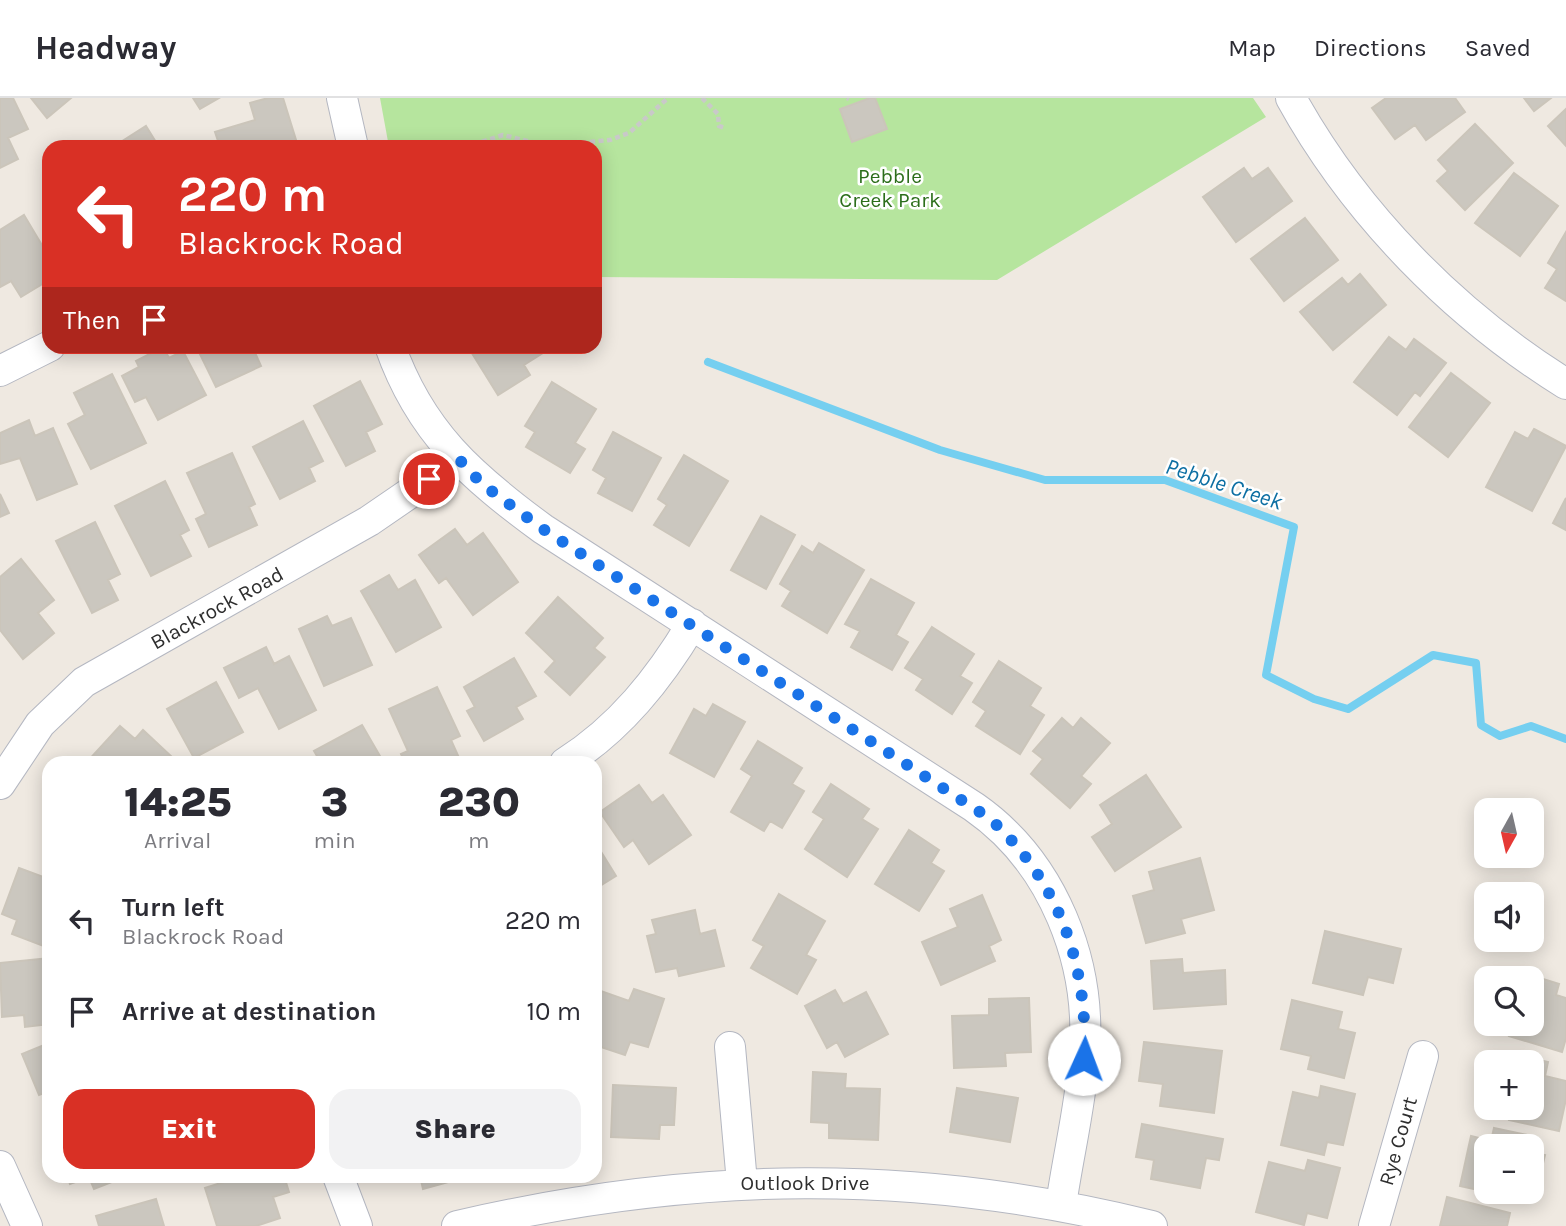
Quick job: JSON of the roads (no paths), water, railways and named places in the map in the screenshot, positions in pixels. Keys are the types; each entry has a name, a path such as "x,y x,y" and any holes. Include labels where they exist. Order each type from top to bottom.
{"street":[{"path":"342,98 351,140"},
{"path":"1291,98 1356,195 1393,240 1470,314 1566,384"},
{"path":"0,371 42,350"},
{"path":"393,354 411,398 456,456 482,484 543,529 989,818 1015,843 1039,874 1058,907 1072,945 1085,1024 1082,1073 1061,1206"},
{"name":"Blackrock Road","path":"0,784 40,724 84,682 376,517 426,482 456,456"},
{"path":"574,756 643,697 692,624"},
{"path":"730,1047 743,1183"},
{"name":"Rye Court","path":"1374,1226 1423,1056"},
{"path":"0,1166 27,1226"},
{"name":"Outlook Drive","path":"457,1226 610,1197 743,1183 871,1182 1003,1196 1152,1226"},
{"path":"341,1183 357,1226"}],"waterway":[{"name":"Pebble Creek","path":"708,362 940,450 1045,480 1165,480 1294,527 1266,675 1314,699 1348,709 1433,655 1476,663 1481,725 1500,736 1531,726 1566,739"}],"park label":[{"name":"Pebble Creek Park","path":"890,188"}]}
